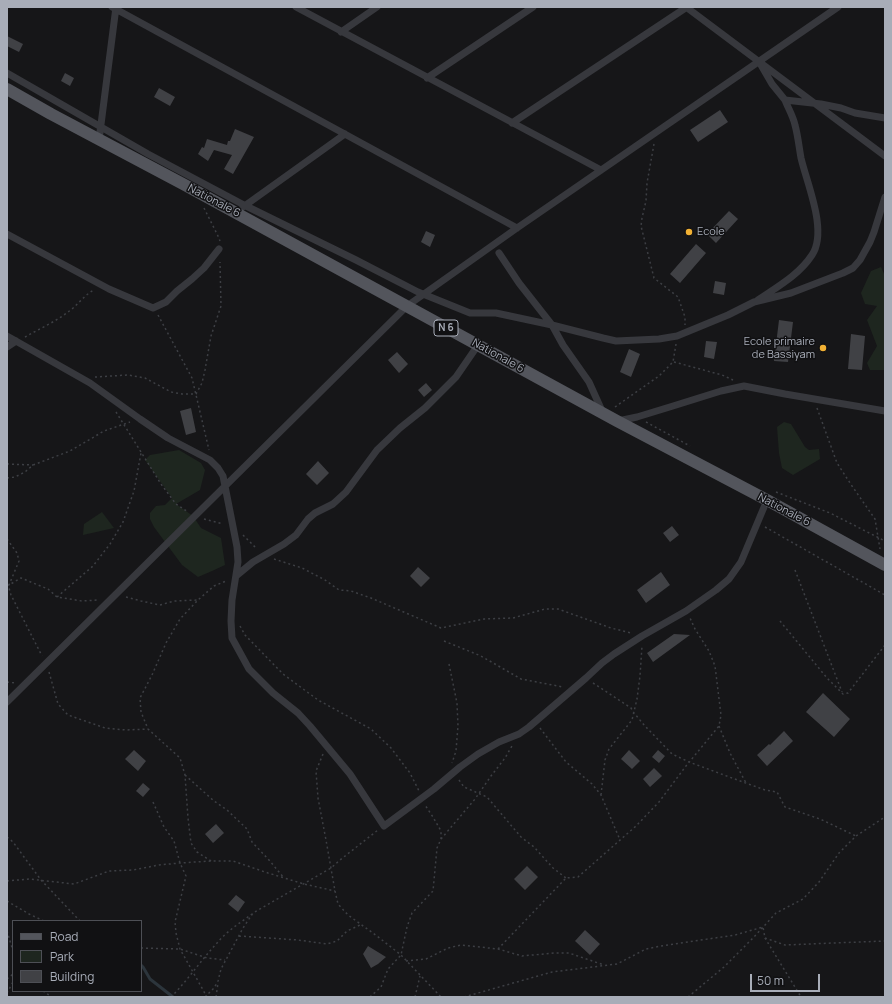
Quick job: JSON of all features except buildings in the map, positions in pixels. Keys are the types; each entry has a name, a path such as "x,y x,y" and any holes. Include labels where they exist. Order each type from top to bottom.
{"main road":[{"name":"Nationale 6","path":"7,89 197,192 240,209 407,306 603,414 769,495 884,565"}],"street":[{"path":"342,32 377,7"},
{"path":"428,78 532,7"},
{"path":"512,123 686,7 885,156"},
{"path":"7,702 407,306 517,228 838,7"},
{"path":"99,140 114,8 517,228"},
{"path":"299,8 601,170"},
{"path":"7,73 240,209 424,294 470,313 496,313 616,341 658,339 677,336 728,315 754,302 797,272 812,255 818,243 818,222 795,124 785,100 772,84 759,62"},
{"path":"785,100 815,103 841,108 855,113 885,118"},
{"path":"240,209 345,134"},
{"path":"754,302 791,293 853,268 860,260 870,242 885,197"},
{"path":"7,234 109,289 153,308 166,302 204,268 220,249"},
{"path":"500,254 519,283 552,325 563,345 589,382 603,414"},
{"path":"7,336 81,378 168,438 210,460 218,468 223,476 234,526 238,555 231,613 232,638 249,669 273,693 298,713 310,726 350,774 384,826 478,754 499,742 518,734 536,722 614,654 686,611 716,590 728,579 741,562 769,495"},
{"path":"7,347 16,341"},
{"path":"236,576 253,562 284,544 296,535 308,519 315,513 333,504 346,492 377,450 400,428 425,408 456,377 478,345"},
{"path":"617,421 637,417 721,391 744,386 885,411"}],"path":[{"path":"656,133 641,226 654,278 678,297 685,317 685,333"},
{"path":"196,394 202,383 211,336 221,306 220,243 197,192"},
{"path":"16,341 53,322 70,311 92,290 109,289"},
{"path":"153,308 160,318 192,378 210,453 210,460"},
{"path":"603,414 659,376 673,362 677,336"},
{"path":"673,362 722,374 744,386"},
{"path":"81,378 128,375 145,378 171,392 196,394"},
{"path":"814,399 837,463 875,519 884,565"},
{"path":"112,408 161,484 176,504 195,517 234,526 263,556 302,568 325,580 339,590 351,591 371,598 441,628 484,619 513,618 545,609 558,609 611,628 642,636 640,676 634,713 632,720 609,749 605,760 601,795"},
{"path":"637,417 691,447"},
{"path":"7,478 15,477 25,472 33,465 70,451 104,431 140,419"},
{"path":"57,598 93,566 110,544 123,522 134,491 141,453"},
{"path":"7,464 33,465"},
{"path":"769,495 830,514 885,541"},
{"path":"758,523 885,595"},
{"path":"795,570 842,694"},
{"path":"211,861 197,852 191,843 185,775 180,758 148,729 141,712 140,698 166,643 180,618 214,586 236,576"},
{"path":"498,949 566,878 578,877 636,826 659,802 689,762 719,726 721,714 715,666 709,651 686,611"},
{"path":"231,613 245,635 283,674 318,700 371,729 392,748 410,773 424,803 441,831 441,839"},
{"path":"780,621 842,694"},
{"path":"444,642 481,656 521,679 574,689"},
{"path":"842,694 848,693 885,645"},
{"path":"446,778 456,751 458,726 457,703 449,664"},
{"path":"586,678 631,708 672,754 689,762 765,790 777,792 785,806 820,818 856,836"},
{"path":"536,722 566,762 592,784 601,795 620,840"},
{"path":"719,726 730,753 746,783"},
{"path":"370,997 381,987 388,969 401,955 406,927 412,913 433,891 437,848 441,839 479,794 505,758 518,734"},
{"path":"326,746 316,771 318,798 338,904 348,915 401,955 441,997"},
{"path":"454,772 464,787 487,797 521,837 534,847 553,868 566,878"},
{"path":"185,775 214,801 227,810 247,830 252,842 284,878"},
{"path":"153,802 164,827 174,841 180,863 186,876 175,922 180,949 206,997 218,981"},
{"path":"688,997 724,966 776,913 803,899 819,882 839,853 856,836 885,817"},
{"path":"171,997 181,987 218,941 224,936 253,913 331,868 384,826"},
{"path":"7,837 13,842 41,880 79,920"},
{"path":"7,881 29,879 74,884 109,871 134,870 180,863 233,861 284,878 335,892"},
{"path":"7,901 42,920"},
{"path":"216,997 221,970 243,928 253,913"},
{"path":"239,936 298,940 327,944 338,941 347,931 361,924"},
{"path":"763,927 766,938 801,997"},
{"path":"464,997 552,972 617,964 646,949 735,935 763,927"},
{"path":"7,931 12,948"},
{"path":"766,938 785,946 833,942 885,941"},
{"path":"406,961 426,959 448,948 461,945 498,949 522,956 569,953 606,965"},
{"path":"142,948 180,949 205,958 226,960"},
{"path":"415,997 420,975"},
{"path":"7,993 12,984"}],"green space":[{"path":"881,267 885,276 885,370 870,370 867,363 877,346 867,320 877,306 865,304 861,293 871,271"},
{"path":"784,422 791,424 805,447 809,450 819,449 820,459 793,475 782,468 779,453 777,427"},
{"path":"179,450 201,463 205,470 200,490 176,504 193,516 201,528 221,538 225,565 198,577 182,565 154,527 150,519 150,513 156,506 165,505 172,498 145,460 150,455"},
{"path":"102,512 114,528 83,535 84,524"}],"waterway":[{"path":"142,966 150,979 173,997"}],"place":[{"name":"Ecole","path":"689,232"},
{"name":"Ecole primaire de Bassiyam","path":"823,348"}]}
